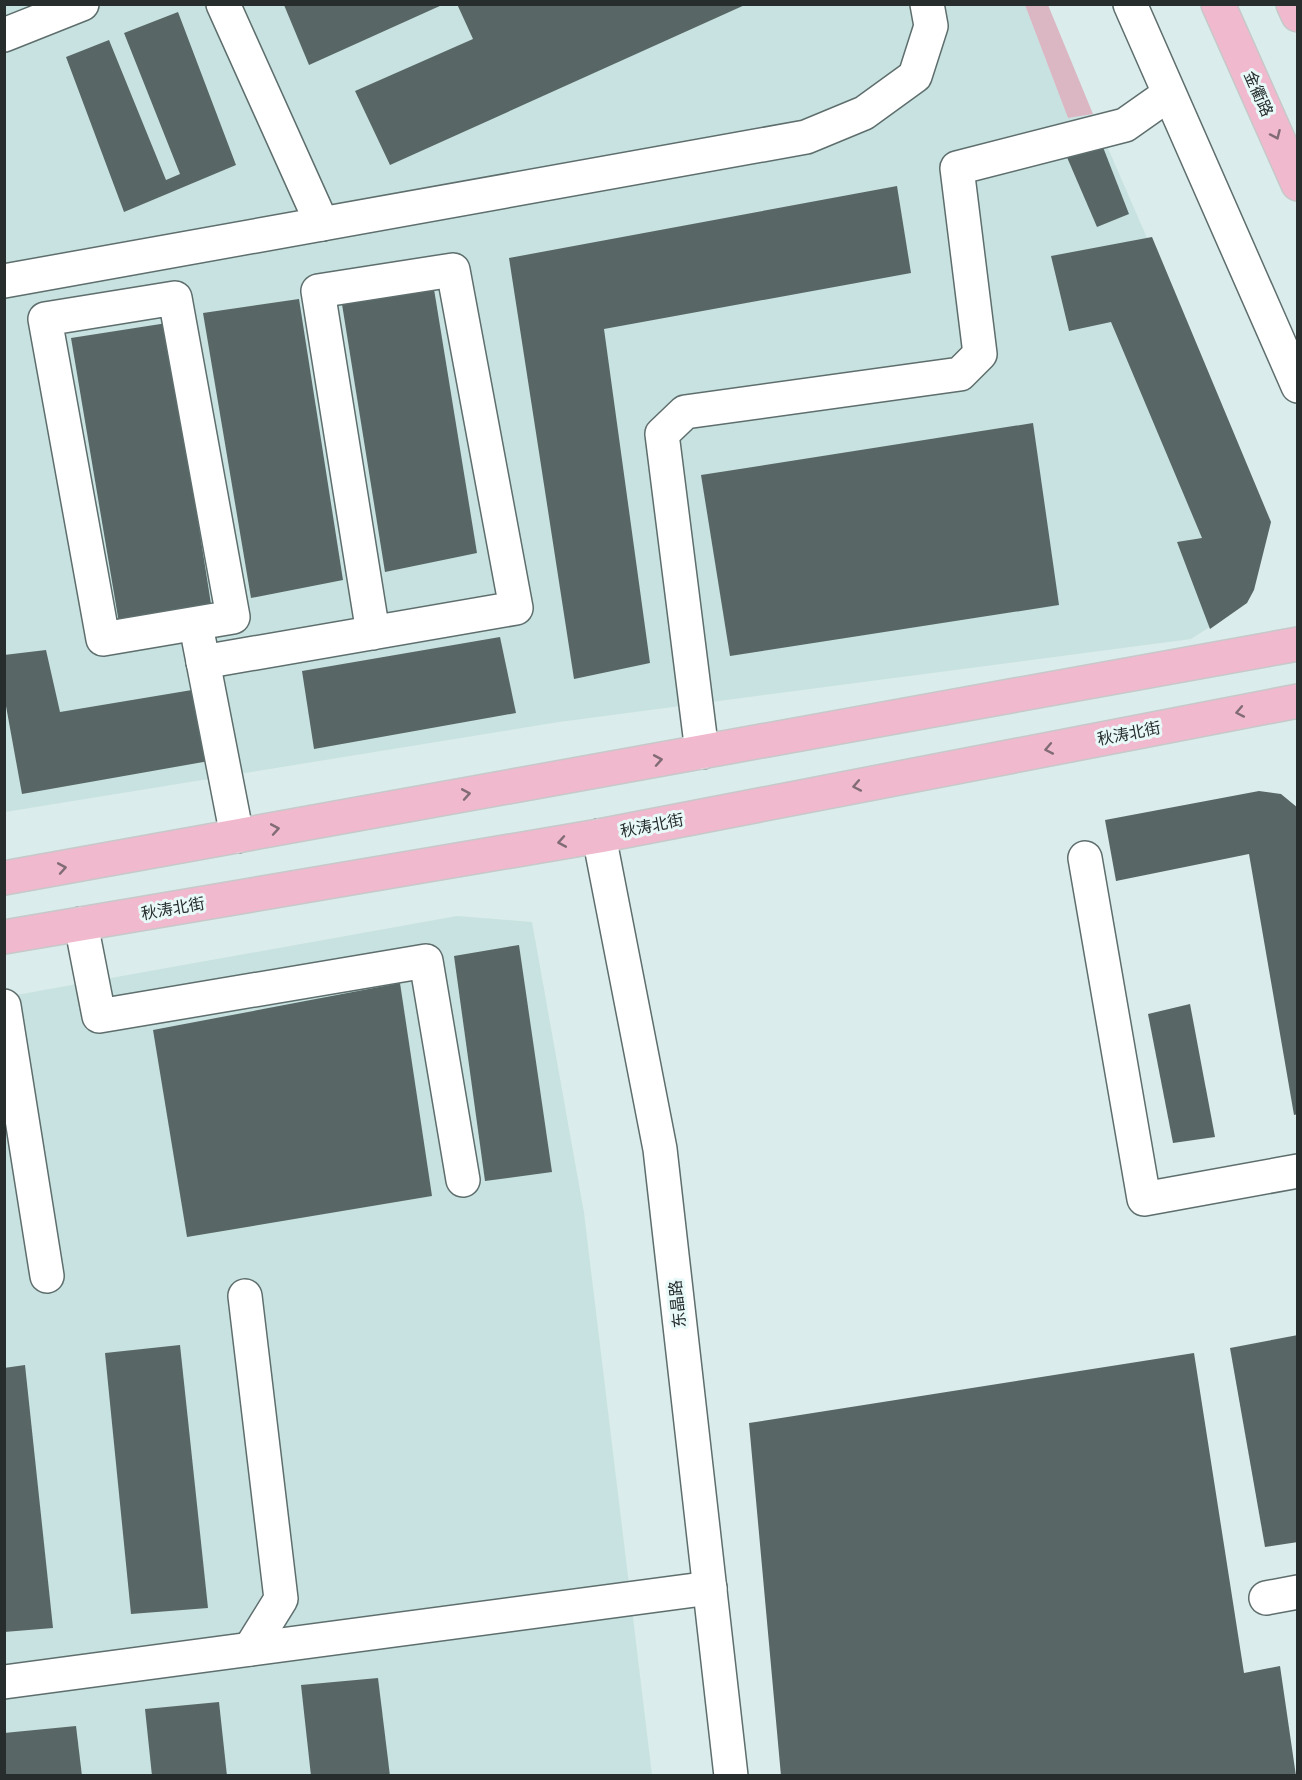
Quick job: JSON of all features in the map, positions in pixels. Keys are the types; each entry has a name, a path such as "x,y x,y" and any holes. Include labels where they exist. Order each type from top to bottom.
{"main road":[{"name":"金衢路","path":"1218,4 1298,184"},
{"path":"1293,4 1298,15"},
{"path":"4,879 1298,644"},
{"name":"秋涛北街","path":"4,937 599,836 1298,701"}],"street":[{"path":"12,23 82,4"},
{"path":"223,4 322,224"},
{"path":"4,281 806,137 864,113 915,76 931,26 927,4"},
{"path":"1130,4 1298,386"},
{"path":"702,752 662,434 685,412 960,374 980,354 957,168 1125,125 1169,94"},
{"path":"203,662 373,633 516,608 453,270 318,291 373,633"},
{"path":"175,297 233,616 195,623 103,639 45,319 175,297"},
{"path":"195,623 237,836"},
{"name":"东晶路","path":"599,836 660,1149 732,1776"},
{"path":"1085,858 1144,1199 1298,1171"},
{"path":"81,924 99,1016 426,961 463,1180"},
{"path":"4,1006 47,1276"},
{"path":"245,1296 281,1599 250,1649"},
{"path":"4,1682 710,1588"},
{"path":"1266,1598 1298,1592"}],"shaded area":[{"path":"5,5 1025,5 1068,118 1093,114 1271,522 1247,603 1191,639 559,722 5,812"},
{"path":"1025,5 1048,5 1093,114 1068,118"},
{"path":"457,916 532,922 584,1213 652,1775 5,1776 5,997"}],"building":[{"path":"457,4 747,4 390,165 355,91 473,39"},
{"path":"284,5 442,5 309,65"},
{"path":"178,12 236,165 124,212 66,57 109,40 166,180 180,174 124,33"},
{"path":"1101,142 1129,214 1097,227 1066,155"},
{"path":"897,186 911,273 604,329 650,663 574,679 509,258"},
{"path":"1152,237 1271,522 1254,590 1247,603 1210,629 1177,542 1202,538 1111,322 1069,331 1051,256"},
{"path":"433,283 477,553 385,572 341,298"},
{"path":"299,299 343,580 251,598 203,313"},
{"path":"167,323 211,604 119,623 71,338"},
{"path":"1033,423 1059,605 730,656 701,475"},
{"path":"500,637 516,713 314,749 302,671"},
{"path":"46,650 60,712 198,689 209,761 22,794 4,695 4,655"},
{"path":"1259,791 1281,794 1298,808 1298,1114 1294,1115 1249,854 1116,881 1105,820"},
{"path":"519,945 552,1172 485,1181 454,956"},
{"path":"400,983 432,1196 187,1237 153,1030"},
{"path":"1190,1004 1215,1137 1173,1143 1148,1014"},
{"path":"1298,1335 1298,1542 1265,1547 1230,1348"},
{"path":"180,1345 208,1608 131,1614 105,1353"},
{"path":"1194,1353 1244,1673 1280,1666 1296,1776 781,1776 749,1423"},
{"path":"25,1365 53,1628 4,1632 4,1368"},
{"path":"378,1678 390,1776 311,1776 301,1685"},
{"path":"219,1702 227,1776 152,1776 145,1709"},
{"path":"76,1726 82,1776 6,1776 4,1733"}]}
